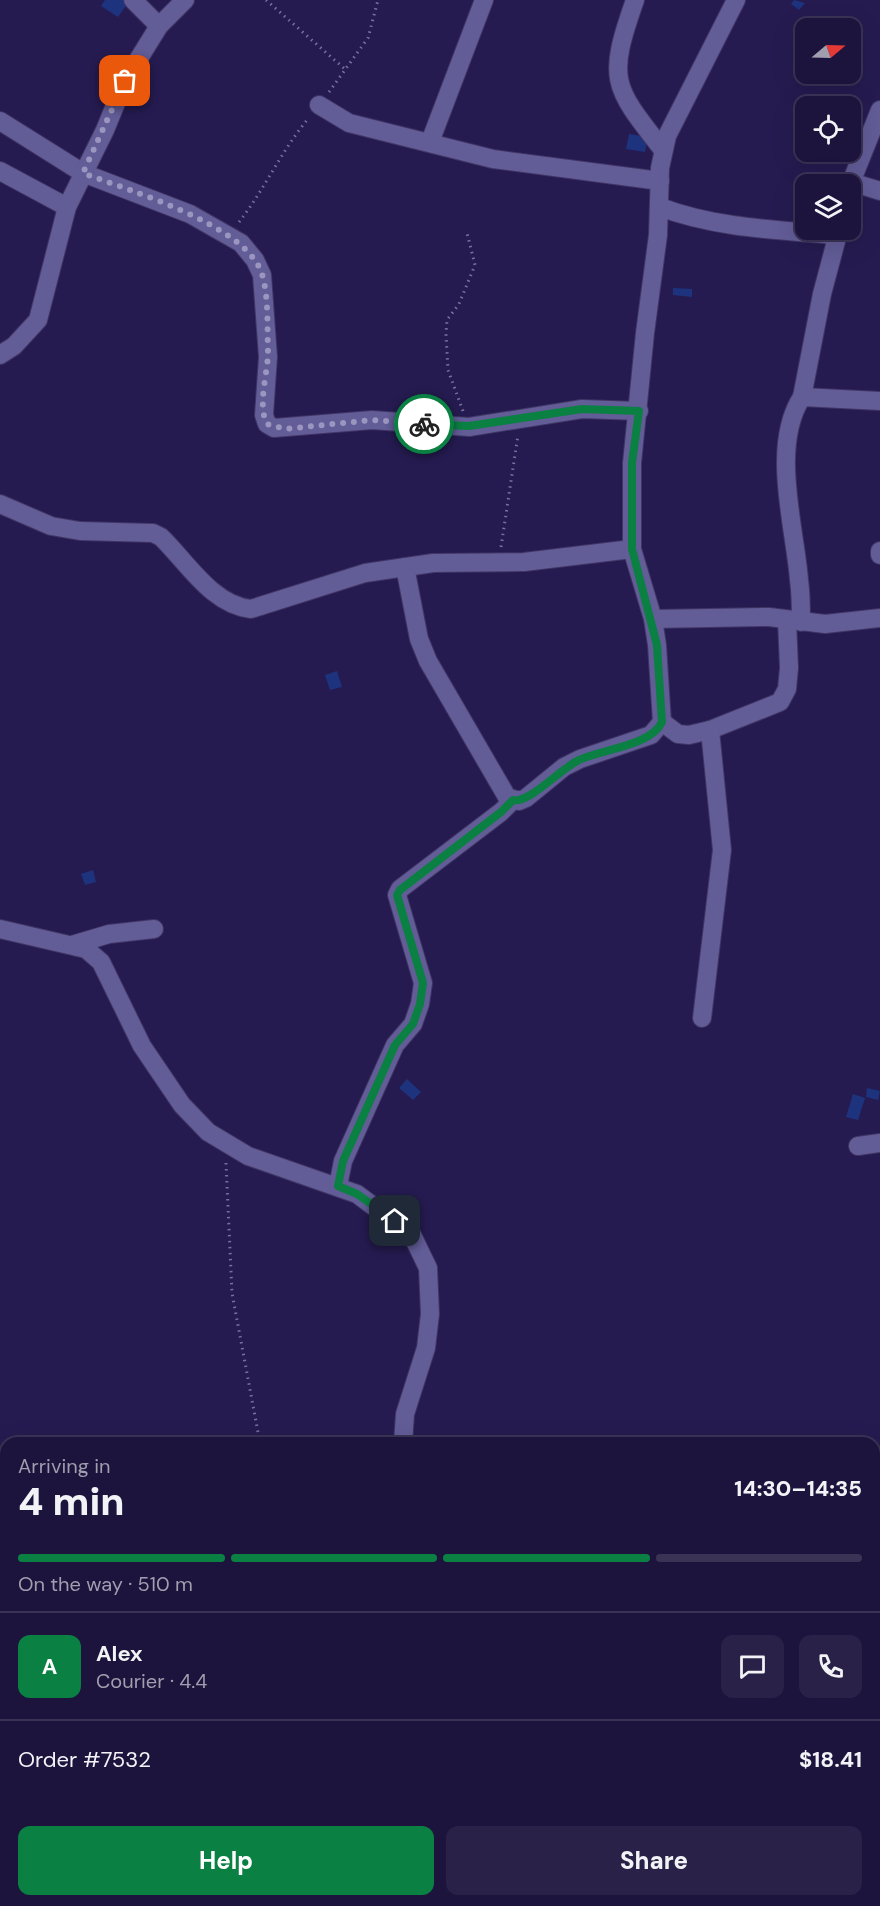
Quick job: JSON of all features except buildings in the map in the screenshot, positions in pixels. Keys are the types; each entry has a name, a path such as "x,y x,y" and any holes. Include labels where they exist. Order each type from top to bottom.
{"street":[{"path":"133,0 159,26"},
{"path":"0,355 14,346 38,320 67,207 125,81 159,26 185,0"},
{"path":"430,142 484,0"},
{"path":"635,0 619,52 617,73 619,84 638,118 663,150"},
{"path":"405,567 419,639 428,661 503,792 513,800 519,801 526,798 551,777 580,759 651,735 662,722 661,672 653,619 632,549 632,463 660,207 663,150 675,119 736,0"},
{"path":"319,105 349,123 493,159 660,182"},
{"path":"855,174 880,110"},
{"path":"0,121 83,173 190,214 241,243 255,260 262,275 268,357 264,415 267,424 285,429 372,420 469,426 582,409 639,411"},
{"path":"0,171 67,207"},
{"path":"861,186 880,191"},
{"path":"660,207 722,224 795,229"},
{"path":"662,722 678,734 710,730 780,702 787,689 794,621 788,475 791,423 802,397 822,294 836,240"},
{"path":"802,397 880,401"},
{"path":"0,504 51,526 80,531 153,533 168,543 216,595 236,607 250,609 365,573 461,561 524,562 632,549"},
{"path":"653,619 769,617 825,624 880,618"},
{"path":"702,1018 722,850 710,730"},
{"path":"338,1186 343,1161 395,1045 413,1024 420,1004 423,983 397,895 400,890 501,812 513,800"},
{"path":"0,929 86,949 101,962 142,1046 182,1106 208,1132 248,1156 302,1177 338,1186 357,1194 412,1235 428,1268 430,1314 427,1337 405,1414 403,1437"},
{"path":"72,945 109,934 154,929"},
{"path":"858,1146 880,1143"}],"path":[{"path":"266,0 346,71"},
{"path":"229,236 261,194 288,143 346,71 368,38 378,0"},
{"path":"467,233 475,265 459,304 447,320 446,334 448,370 469,426"},
{"path":"500,562 504,516 521,419"},
{"path":"225,1143 232,1293 259,1437"}],"way so far":[{"path":"125,81 105,130 83,173 190,214 241,243 255,260 262,275 267,313 268,357 264,415 267,424 274,428 285,429 343,421 372,420 424,424"}],"route":[{"path":"395,1221 357,1194 338,1186 343,1161 395,1045 413,1024 420,1004 423,983 397,895 400,890 501,812 513,800 519,801 526,798 564,767 580,759 651,735 659,729 662,722 661,672 653,619 632,549 632,463 639,411 582,409 469,426 424,424"}]}
